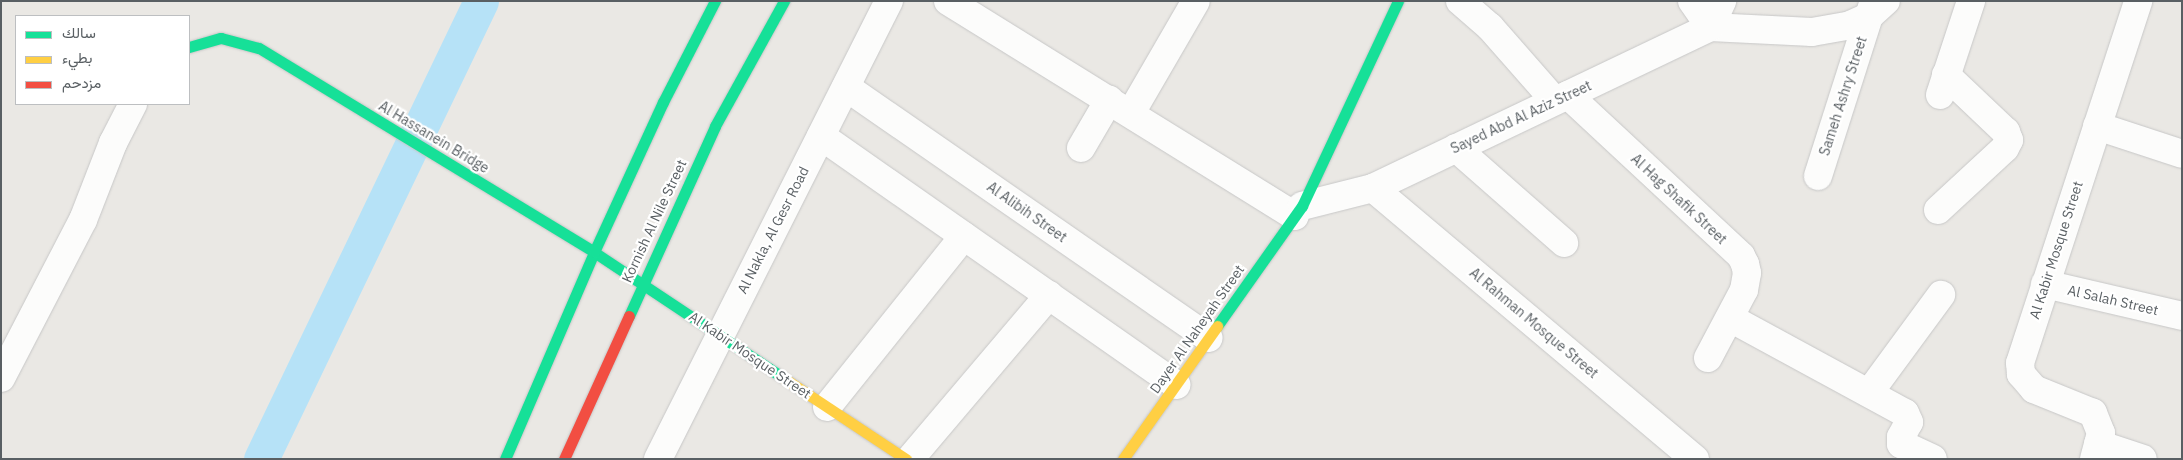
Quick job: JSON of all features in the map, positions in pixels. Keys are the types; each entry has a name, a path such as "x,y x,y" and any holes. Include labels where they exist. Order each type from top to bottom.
{"street":[{"path":"505,459 594,252 663,102 714,1"},
{"name":"Kornish Al Nile Street","path":"564,459 641,284 715,126 784,1"},
{"name":"Al Nakla, Al Gesr Road","path":"658,459 889,1"},
{"path":"948,1 1120,106 1298,211"},
{"path":"1080,148 1120,106 1196,1"},
{"name":"Dayer Al Naheyah Street","path":"1124,459 1298,211 1398,1"},
{"name":"Al Hag Shafik Street","path":"1460,1 1490,27 1561,98 1741,256 1747,273 1747,281 1730,318 1708,358"},
{"path":"1692,1 1710,27"},
{"path":"1710,27 1722,1"},
{"path":"1938,210 2005,148 2009,140 2006,132 1943,85 1971,1"},
{"name":"Al Kabir Mosque Street","path":"2096,451 2101,433 2093,413 2034,389 2022,374 2022,354 2138,1"},
{"path":"1710,27 1812,32 1841,28 1876,6"},
{"name":"Sameh Ashry Street","path":"1818,176 1876,6"},
{"name":"Sayed Abd Al Aziz Street","path":"1298,211 1373,188 1710,27"},
{"name":"Al Hassanein Bridge","path":"190,47 221,38 259,48 594,252"},
{"name":"Al Alibih Street","path":"846,87 1208,338"},
{"path":"1,378 83,220 113,142 132,105"},
{"path":"2097,126 2182,154"},
{"path":"821,136 1176,385"},
{"path":"1456,148 1564,243"},
{"name":"Al Rahman Mosque Street","path":"1373,188 1696,459"},
{"path":"827,407 964,236"},
{"name":"Al Kabir Mosque Street","path":"594,252 906,459"},
{"name":"Al Salah Street","path":"2045,284 2182,316"},
{"path":"910,459 1049,295"},
{"path":"1869,393 1941,295"},
{"path":"1730,318 1908,415 1909,422 1900,440 1904,446 1933,459"},
{"path":"2096,451 2143,459"}],"waterway":[{"path":"261,459 481,1"}],"traffic: fast":[{"path":"505,459 594,252 663,102 715,1"},
{"path":"629,316 715,126 784,1"},
{"path":"1217,326 1302,206 1398,1"},
{"path":"190,47 221,38 259,48 594,252 782,377"}],"traffic: slow":[{"path":"1123,459 1217,326"},
{"path":"782,377 906,459"}],"traffic: jam":[{"path":"564,459 629,316"}]}
